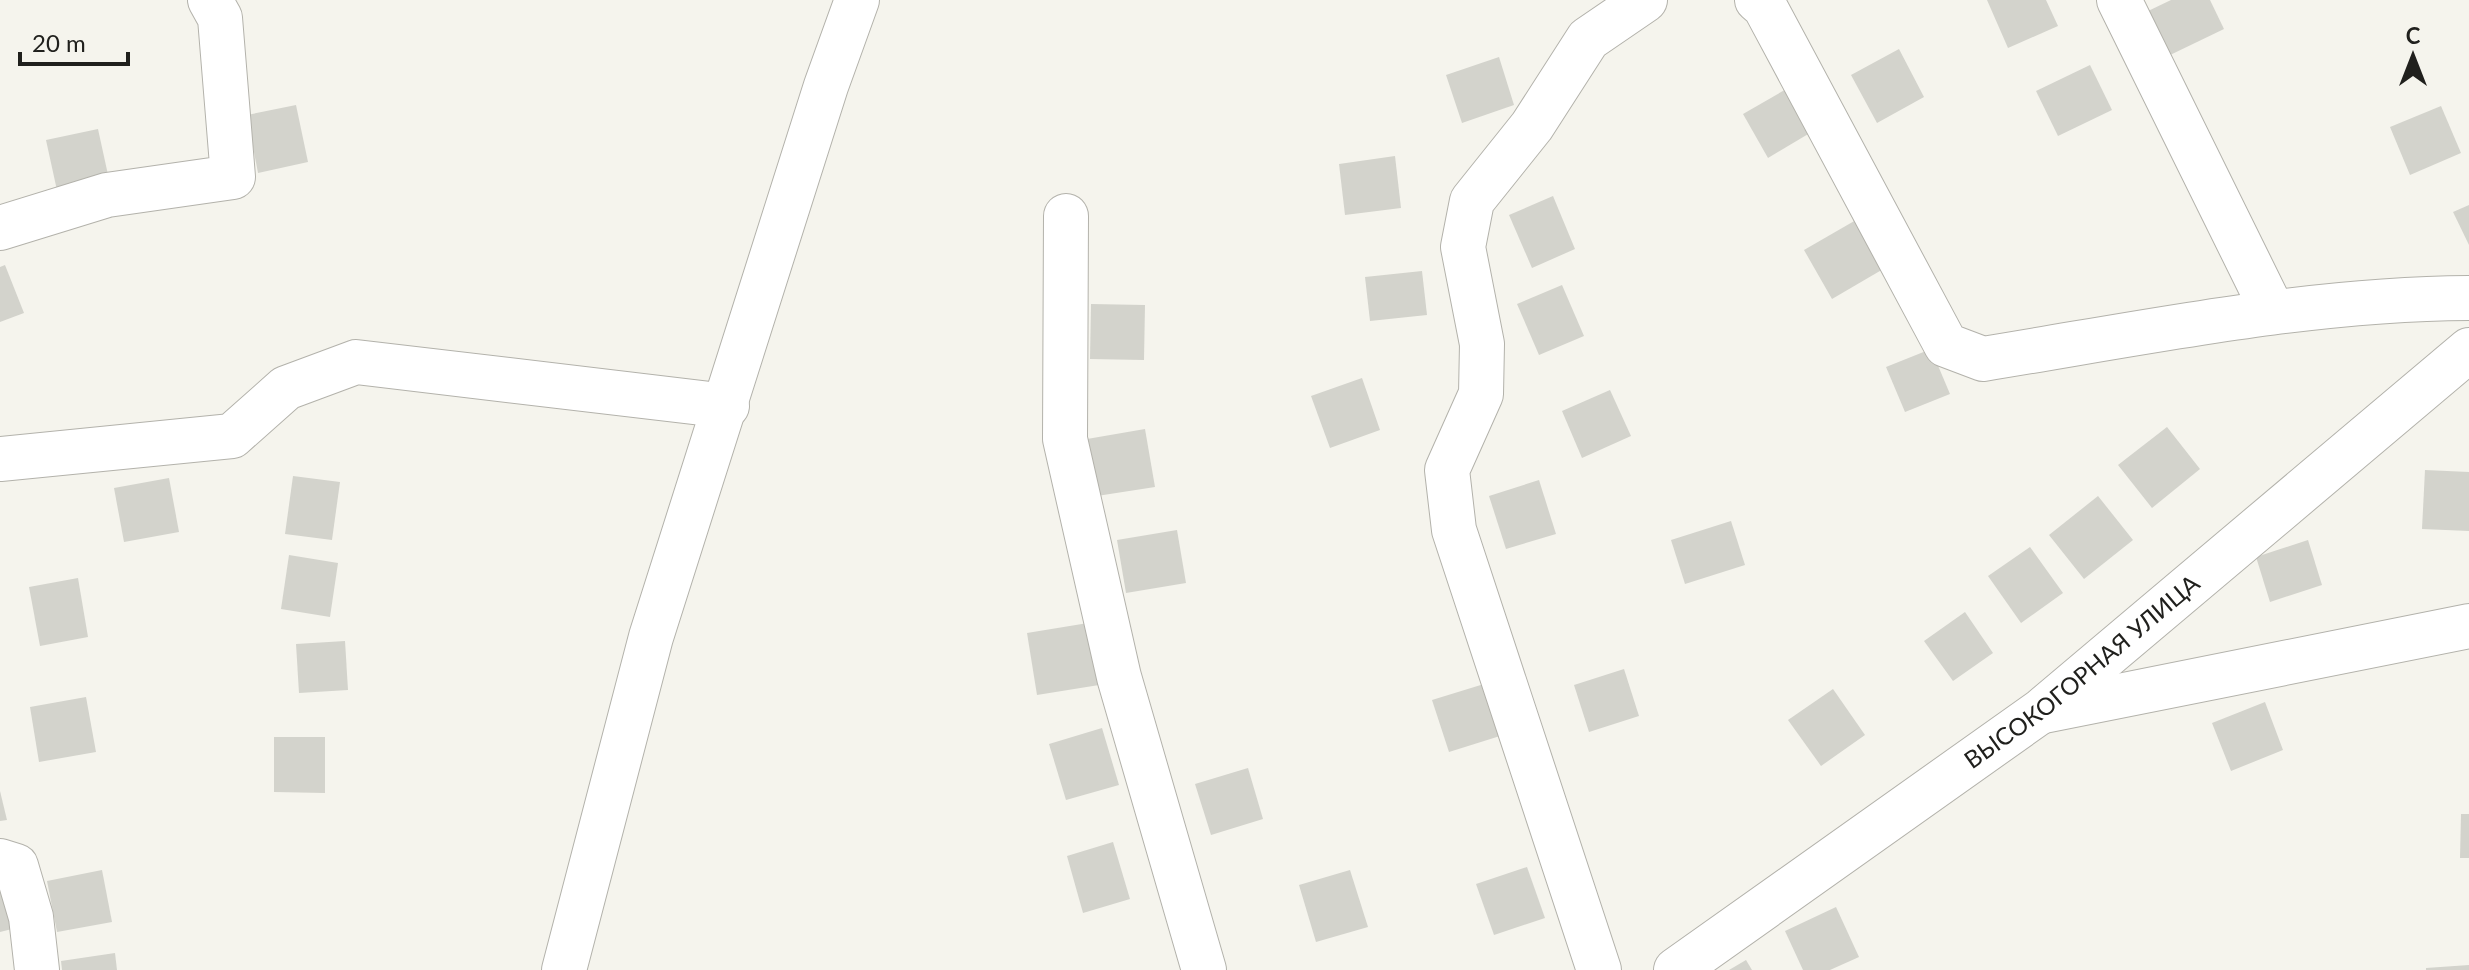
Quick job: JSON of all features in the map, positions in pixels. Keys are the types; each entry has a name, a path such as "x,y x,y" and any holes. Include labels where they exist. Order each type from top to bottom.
{"street":[{"path":"0,228 107,195 233,177 220,18 210,0"},
{"path":"564,970 651,637 727,406 826,86 857,0"},
{"path":"1599,970 1454,530 1447,470 1481,394 1482,344 1463,247 1472,201 1532,126 1588,39 1645,0"},
{"path":"1757,0 1765,7 1946,345 1983,359 2273,312 2420,298 2469,298"},
{"path":"2119,0 2273,312"},
{"path":"1066,216 1065,439 1119,677 1204,970"},
{"name":"ВЫСОКОГОРНАЯ УЛИЦА","path":"1676,970 2041,711 2469,350"},
{"path":"0,459 232,436 286,388 356,362 727,406"},
{"path":"2041,711 2469,626"},
{"path":"0,861 16,866 23,879 37,970"}],"building":[{"path":"1987,0 2046,0 2058,26 2008,48"},
{"path":"2171,0 2210,0 2224,29 2168,56 2146,12"},
{"path":"1899,49 1924,97 1877,123 1851,75"},
{"path":"1499,57 1514,105 1462,123 1446,75"},
{"path":"2090,65 2112,110 2058,136 2036,91"},
{"path":"1795,84 1820,127 1768,158 1743,114"},
{"path":"296,105 308,162 258,173 247,115"},
{"path":"2441,106 2461,153 2410,175 2390,127"},
{"path":"98,129 110,184 58,195 46,140"},
{"path":"1395,156 1401,208 1345,215 1339,164"},
{"path":"1553,196 1575,249 1532,268 1509,215"},
{"path":"2469,205 2469,245 2453,212"},
{"path":"1856,220 1885,268 1832,299 1804,250"},
{"path":"5,265 24,313 0,322 0,267"},
{"path":"1422,271 1427,315 1370,321 1365,277"},
{"path":"1562,285 1584,336 1539,355 1517,304"},
{"path":"1091,304 1145,305 1144,360 1090,359"},
{"path":"1931,349 1950,394 1905,412 1886,367"},
{"path":"1362,378 1380,430 1330,448 1311,396"},
{"path":"1610,390 1631,436 1582,458 1562,411"},
{"path":"2167,427 2200,469 2152,508 2118,465"},
{"path":"1145,429 1155,487 1097,496 1087,439"},
{"path":"2425,470 2469,472 2469,531 2422,529"},
{"path":"293,476 340,482 332,540 285,534"},
{"path":"169,478 179,532 124,542 114,488"},
{"path":"1539,480 1556,534 1506,549 1489,496"},
{"path":"2098,496 2133,540 2084,579 2049,535"},
{"path":"1731,521 1745,565 1685,584 1671,540"},
{"path":"1177,530 1186,583 1126,593 1117,540"},
{"path":"2308,540 2322,585 2270,602 2256,557"},
{"path":"2030,547 2063,593 2021,623 1988,576"},
{"path":"289,555 338,563 330,617 281,609"},
{"path":"78,578 88,637 40,646 29,587"},
{"path":"1965,612 1993,653 1953,681 1924,641"},
{"path":"1088,623 1099,685 1037,695 1027,633"},
{"path":"345,641 348,690 299,693 296,644"},
{"path":"1624,669 1639,716 1589,732 1574,685"},
{"path":"1484,684 1500,736 1449,752 1432,700"},
{"path":"1833,689 1865,735 1821,766 1788,720"},
{"path":"86,697 96,752 39,762 30,707"},
{"path":"2265,702 2283,750 2231,771 2212,723"},
{"path":"1102,728 1119,785 1066,800 1049,744"},
{"path":"274,737 325,737 325,793 274,792"},
{"path":"1248,768 1263,819 1211,835 1195,784"},
{"path":"0,791 7,820 0,821"},
{"path":"2461,814 2469,814 2469,858 2460,858"},
{"path":"1113,842 1130,899 1083,913 1067,856"},
{"path":"1527,867 1545,918 1494,935 1476,884"},
{"path":"102,870 112,922 57,932 47,881"},
{"path":"1350,870 1368,927 1316,942 1299,885"},
{"path":"0,876 12,929 0,932"},
{"path":"1836,907 1859,957 1830,970 1803,970 1785,931"},
{"path":"115,953 117,970 62,970 61,961"},
{"path":"1746,960 1752,970 1729,970"},
{"path":"2469,965 2469,970 2426,970 2426,968"}]}
